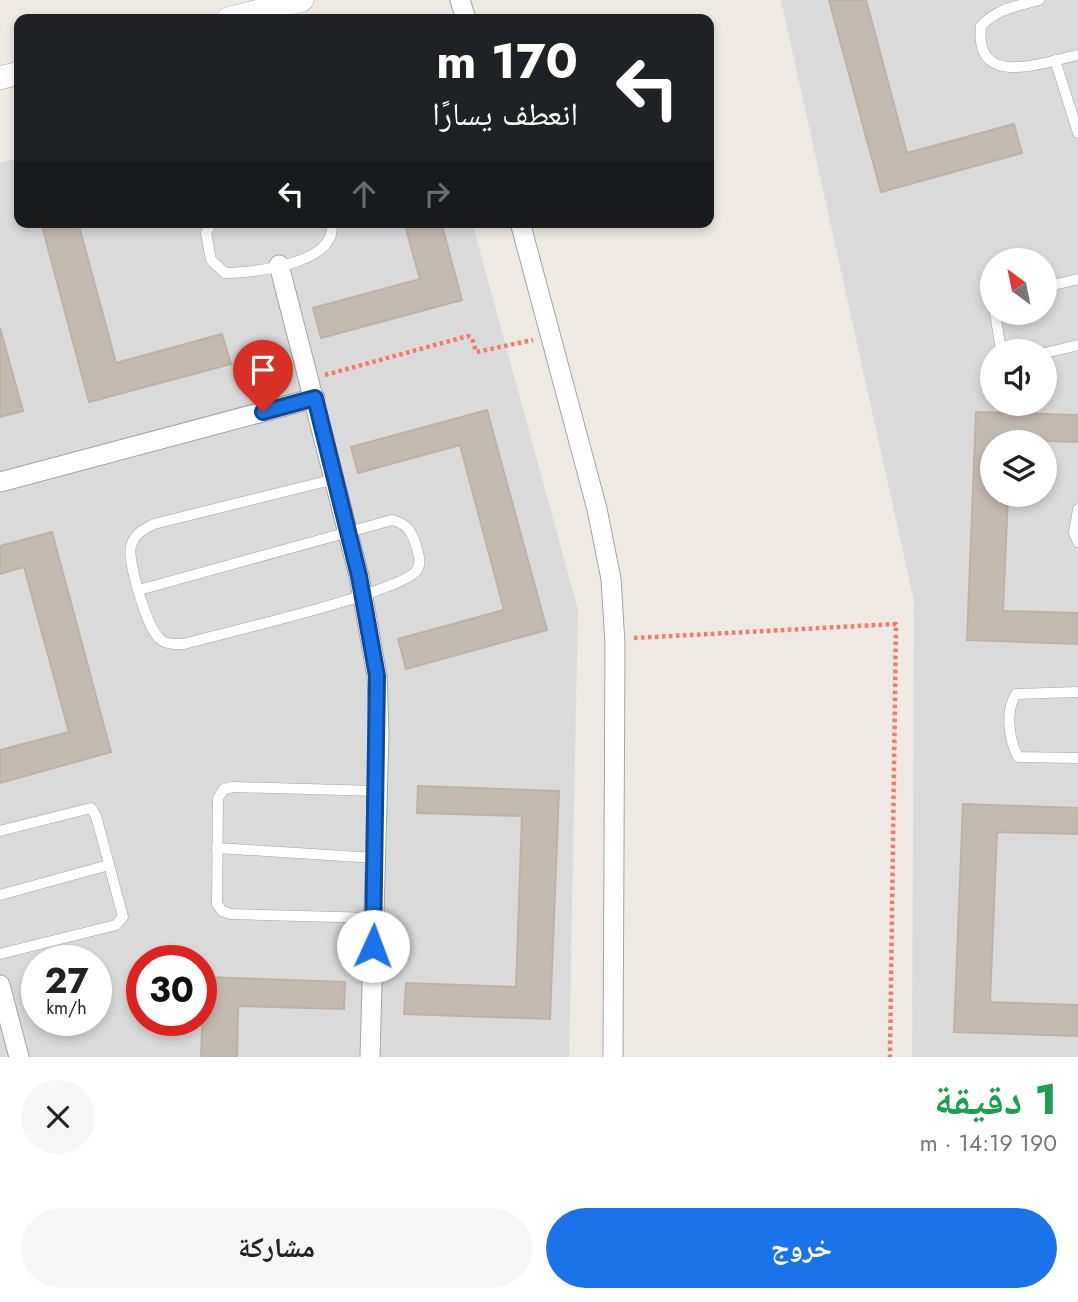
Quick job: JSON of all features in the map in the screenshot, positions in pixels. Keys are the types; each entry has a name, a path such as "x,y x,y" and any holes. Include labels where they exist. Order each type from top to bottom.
{"street":[{"path":"247,14 302,0"},
{"path":"522,228 597,509 611,579 614,639 613,1057"},
{"path":"279,265 348,530 377,676 376,858 370,1057"},
{"path":"0,482 315,398"},
{"path":"0,985 6,1028 19,1057"}],"lane":[{"path":"1039,0 989,16 981,26 979,37 990,62 1003,69 1078,55"},
{"path":"1055,60 1078,133"},
{"path":"209,228 206,233 211,260 225,273 279,265 318,254 329,244 332,228"},
{"path":"1057,284 1078,279"},
{"path":"1057,351 1078,345"},
{"path":"139,590 392,520 405,524 412,533 420,558 419,568 410,577 363,595 184,644 169,645 158,638 149,625 139,590 131,561 131,545 140,532 154,524 335,479"},
{"path":"1078,509 1074,533 1078,542"},
{"path":"1078,692 1016,694 1011,702 1010,743 1018,757 1078,758"},
{"path":"374,918 231,915 222,911 217,904 218,798 224,789 377,792"},
{"path":"0,831 91,808 96,816 123,917 116,925 0,954"},
{"path":"217,848 376,858"},
{"path":"0,895 109,865"}],"path":[{"path":"310,378 468,336 472,338 476,352 550,337"},
{"path":"614,639 896,624 890,1057"}],"shaded area":[{"path":"781,0 1078,0 1078,1057 912,1057 914,601"},
{"path":"14,159 14,228 474,228 578,610 569,1057 0,1057 0,163"}],"building":[{"path":"829,0 866,0 907,153 1014,124 1022,153 881,192"},
{"path":"43,228 80,228 116,363 222,334 231,364 89,402"},
{"path":"406,228 443,228 462,300 321,338 313,308 420,279"},
{"path":"0,328 23,411 0,417"},
{"path":"487,410 547,630 406,669 398,639 504,610 460,445 358,473 351,447"},
{"path":"976,412 980,412 980,416 1078,415 1078,442 1057,441 1057,430 980,430 980,507 1007,507 1003,611 1078,613 1078,644 967,640"},
{"path":"52,532 111,752 0,783 0,750 69,732 24,567 0,574 0,546"},
{"path":"418,786 559,791 550,1019 404,1014 406,983 516,987 522,816 417,813"},
{"path":"963,804 1078,808 1078,834 997,832 990,1002 1078,1005 1078,1036 954,1032"},
{"path":"217,977 345,982 344,1009 238,1006 237,1057 201,1057 202,1036 217,1036"}],"route":[{"path":"263,412 315,398 371,632 377,676 379,733 373,946"}]}
